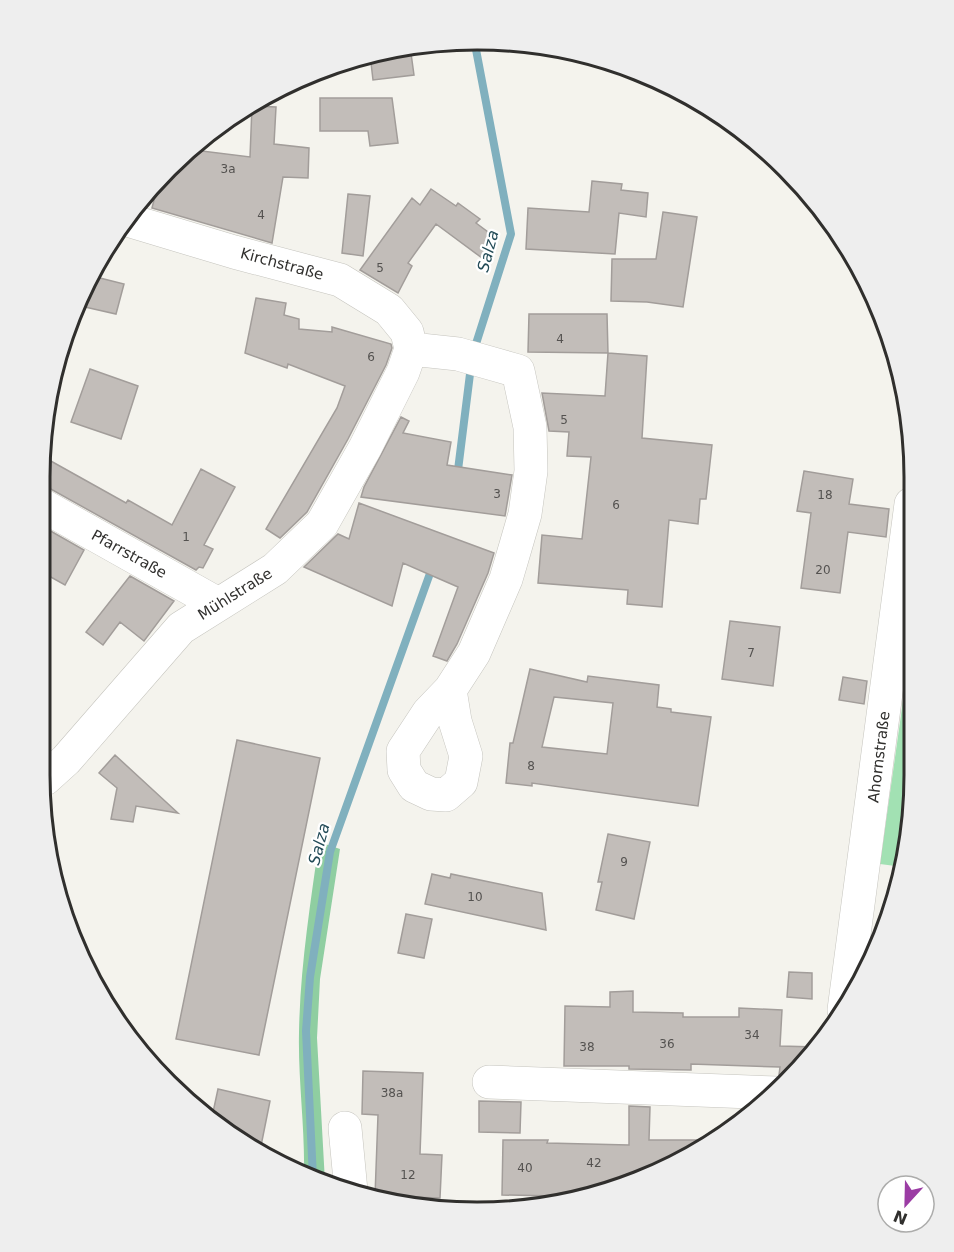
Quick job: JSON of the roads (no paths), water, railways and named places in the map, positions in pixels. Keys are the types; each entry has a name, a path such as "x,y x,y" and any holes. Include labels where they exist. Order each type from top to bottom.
{"street":[{"name":"Kirchstraße","path":"134,222 340,280 389,310 407,332 411,350"},
{"path":"411,350 472,357 518,371 530,427 531,471 525,514 506,579 474,653 450,690"},
{"name":"Mühlstraße","path":"50,774 66,760 181,628 218,603 275,570 322,524 365,448 403,372 411,350"},
{"name":"Pfarrstraße","path":"50,510 218,603"},
{"name":"Ahornstraße","path":"847,989 904,559"},
{"path":"489,1082 763,1092"},
{"path":"345,1128 350,1183"}],"waterway":[{"name":"Salza","path":"474,350 511,234 476,50"},
{"name":"Salza","path":"458,470 471,366"},
{"name":"Salza","path":"313,1170 306,1031 310,977 330,852 433,565"}]}
